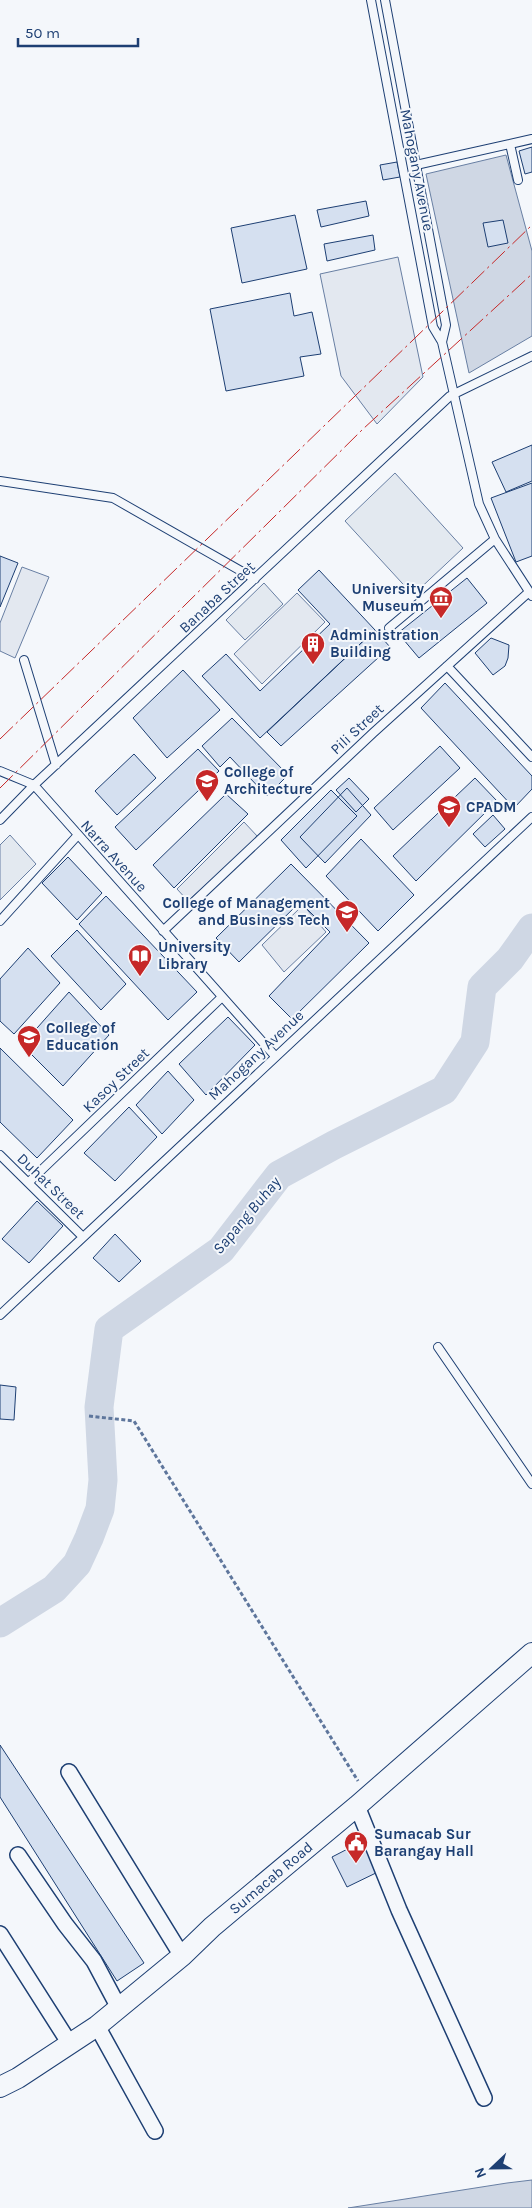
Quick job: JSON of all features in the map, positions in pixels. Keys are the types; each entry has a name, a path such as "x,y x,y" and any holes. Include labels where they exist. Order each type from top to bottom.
{"main road":[{"name":"Sumacab Road","path":"0,2087 18,2078 97,2026 363,1801 532,1653"}],"street":[{"path":"69,1772 182,1956"},
{"path":"363,1801 399,1910 484,2098"},
{"path":"18,1855 65,1924 94,1961 119,2008"},
{"path":"0,1934 70,2044"},
{"path":"97,2026 156,2131"}],"lane":[{"name":"Mahogany Avenue","path":"371,0 433,327 442,342 479,504 495,539 530,594"},
{"name":"Mahogany Avenue","path":"385,0 446,325 442,342"},
{"path":"396,134 410,132"},
{"path":"416,165 532,139"},
{"path":"510,144 518,180"},
{"name":"Banaba Street","path":"0,820 34,785 453,394 532,356"},
{"path":"0,481 112,498 255,579"},
{"path":"389,628 495,539"},
{"name":"Pili Street","path":"163,931 373,732 530,594"},
{"path":"24,660 56,765"},
{"path":"447,666 532,757"},
{"path":"0,772 34,785"},
{"name":"Narra Avenue","path":"34,785 77,836 275,1056"},
{"name":"Mahogany Avenue","path":"0,1315 532,817"},
{"path":"0,920 77,836"},
{"name":"Kasoy Street","path":"29,1182 222,997"},
{"name":"Duhat Street","path":"0,1155 83,1237"},
{"path":"438,1347 532,1484"}],"path":[{"path":"89,1416 134,1421 363,1801"}],"shaded area":[{"path":"506,155 532,251 532,336 469,373 426,174"},
{"path":"398,257 423,377 377,424 341,376 320,274"},
{"path":"395,473 463,548 413,595 345,521"},
{"path":"22,567 49,577 15,658 0,651 0,623"},
{"path":"264,583 283,604 245,640 226,620"},
{"path":"297,593 325,622 262,684 234,654"},
{"path":"244,822 258,837 188,901 177,889"},
{"path":"10,835 36,864 0,900 0,845"},
{"path":"303,905 326,932 284,972 262,945"},
{"path":"532,2180 532,2208 348,2208 507,2183"}],"building":[{"path":"532,147 532,172 525,174 519,151"},
{"path":"397,162 400,177 383,180 380,165"},
{"path":"366,201 369,216 321,227 317,210"},
{"path":"295,215 307,269 242,283 231,228"},
{"path":"503,220 508,243 488,247 483,223"},
{"path":"373,235 375,250 327,261 324,244"},
{"path":"290,293 294,316 312,312 321,354 300,357 304,376 226,391 210,309"},
{"path":"532,445 532,481 506,492 492,462"},
{"path":"532,483 532,556 516,562 491,498"},
{"path":"0,556 18,563 0,607"},
{"name":"Administration Building","path":"319,570 375,630 260,738 202,676 226,654 260,691 330,624 298,590"},
{"path":"467,578 487,603 419,658 398,633"},
{"path":"375,630 390,647 281,746 267,732"},
{"path":"491,638 509,645 505,666 493,675 475,653"},
{"path":"183,670 220,710 167,758 133,718"},
{"path":"445,683 532,776 532,789 514,808 421,708"},
{"path":"232,718 288,775 267,796 230,757 220,767 202,746"},
{"path":"440,746 460,768 393,830 374,808"},
{"path":"198,749 219,771 136,850 115,827"},
{"path":"134,754 156,778 117,815 95,791"},
{"path":"349,778 369,799 356,812 336,790"},
{"path":"475,778 497,801 416,881 393,856"},
{"path":"347,788 371,815 325,863 300,837"},
{"path":"331,790 357,816 306,868 281,840"},
{"path":"226,794 248,814 174,888 153,865"},
{"path":"493,815 505,829 485,847 473,834"},
{"path":"361,839 414,895 378,931 326,876"},
{"path":"68,857 102,893 77,920 42,883"},
{"path":"291,864 369,943 292,1019 269,996 330,932 300,902 239,962 216,938"},
{"path":"106,896 197,992 168,1020 79,924"},
{"path":"77,930 126,984 101,1010 51,956"},
{"path":"28,948 60,983 14,1034 0,1021 0,979"},
{"path":"69,992 109,1035 63,1086 22,1045"},
{"path":"228,1017 255,1045 206,1095 179,1064"},
{"path":"0,1048 73,1120 37,1158 0,1122"},
{"path":"168,1071 194,1100 162,1134 136,1105"},
{"path":"129,1107 157,1137 115,1181 84,1153"},
{"path":"37,1201 63,1226 29,1263 2,1239"},
{"path":"115,1234 141,1261 119,1282 93,1258"},
{"path":"0,1385 16,1387 14,1420 0,1419"},
{"path":"0,1745 144,1963 117,1981 0,1797"},
{"name":"Sumacab Sur Barangay Hall","path":"365,1840 380,1871 347,1887 332,1857"}],"waterway":[{"name":"Sapang Buhay","path":"0,1623 54,1589 77,1564 100,1509 103,1480 99,1407 109,1329 221,1250 279,1175 444,1090 475,1042 482,987 510,959 532,928"}],"power":[{"path":"0,739 532,225"},
{"path":"0,788 363,429 532,274"}],"place":[{"name":"University Museum","path":"441,619"},
{"name":"Administration Building","path":"313,665"},
{"name":"College of Architecture","path":"207,802"},
{"name":"CPADM","path":"449,828"},
{"name":"College of Management and Business Tech","path":"347,933"},
{"name":"University Library","path":"140,977"},
{"name":"College of Education","path":"29,1058"},
{"name":"Sumacab Sur Barangay Hall","path":"356,1864"}]}
